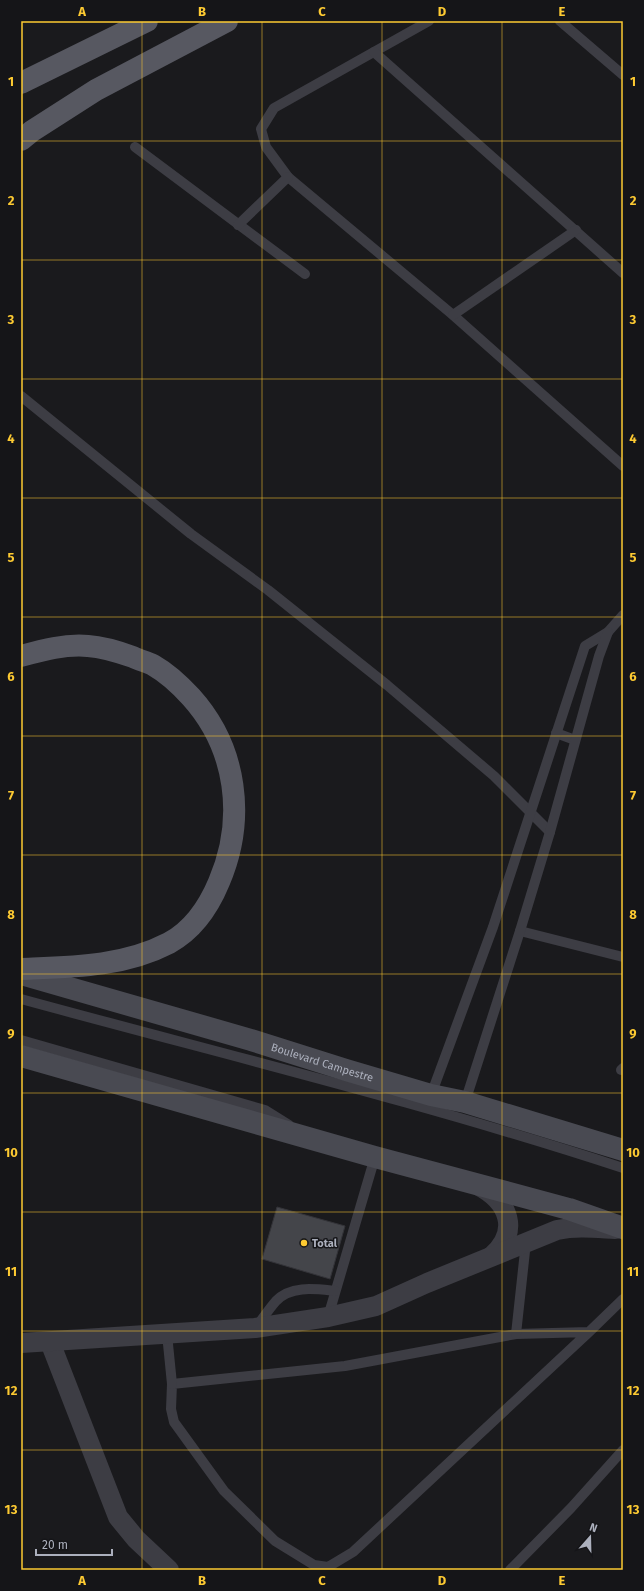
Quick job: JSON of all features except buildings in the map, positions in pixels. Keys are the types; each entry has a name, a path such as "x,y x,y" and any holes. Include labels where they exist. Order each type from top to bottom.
{"main road":[{"path":"21,83 147,21"},
{"path":"21,140 32,131 96,90 227,21"},
{"path":"21,656 52,647 88,646 121,653 154,666 180,684 203,710 219,740 226,757 233,789 235,815 232,843 226,866 212,898 192,926 170,942 142,955 87,966 21,969"},
{"name":"Boulevard Campestre","path":"21,974 251,1040 431,1094 464,1102 623,1150"},
{"path":"21,1056 375,1157 569,1209 623,1229"}],"street":[{"path":"477,1185 490,1192 499,1200 505,1210 508,1221 508,1231 505,1241 500,1250 492,1256"},
{"path":"22,1343 255,1328 328,1317 376,1306 557,1230 572,1227 623,1229"},
{"path":"50,1342 118,1517 136,1539 169,1570"}],"lane":[{"path":"429,21 274,108 261,129 266,147 288,177 453,315 623,466"},
{"path":"560,21 623,75"},
{"path":"374,52 623,273"},
{"path":"135,148 305,274"},
{"path":"238,225 288,177"},
{"path":"453,315 576,230"},
{"path":"21,396 191,534 268,590 387,685 494,776 550,832"},
{"path":"431,1094 493,927 585,646 608,632 623,615"},
{"path":"464,1102 520,931 550,832 599,656 608,632"},
{"path":"556,733 576,740"},
{"path":"520,931 623,957"},
{"path":"21,999 439,1111 623,1168"},
{"path":"21,1040 265,1110 308,1138"},
{"path":"328,1317 375,1157"},
{"path":"516,1334 526,1242"},
{"path":"255,1328 277,1300 290,1293 304,1288 335,1291"},
{"path":"166,1334 172,1384 171,1409 174,1422 224,1491 275,1541 314,1565 328,1567 353,1552 623,1299"},
{"path":"172,1384 345,1366 516,1334 589,1332"},
{"path":"510,1570 571,1508 623,1450"}],"place":[{"name":"Total","path":"304,1243"}]}
